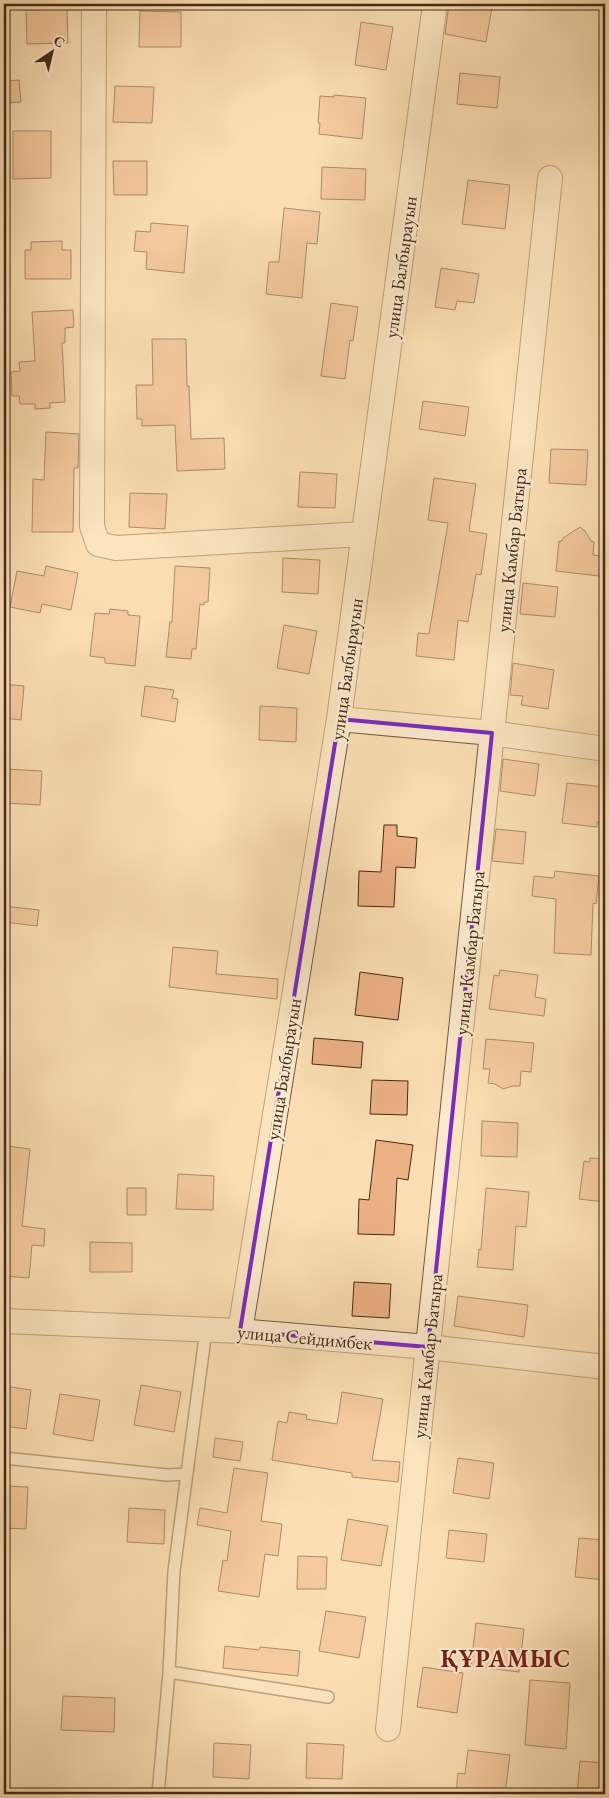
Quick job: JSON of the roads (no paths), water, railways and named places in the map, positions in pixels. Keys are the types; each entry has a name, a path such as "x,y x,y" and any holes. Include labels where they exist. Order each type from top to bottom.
{"street":[{"path":"94,4 92,526 98,544 116,548 364,534"},
{"name":"улица Балбырауын","path":"240,1331 339,719 435,4"},
{"name":"улица Камбар Батыра","path":"388,1729 550,178"},
{"path":"339,719 492,733 605,749"},
{"name":"улица Сейдимбек","path":"4,1320 240,1331 428,1347 605,1367"}],"lane":[{"path":"158,1794 169,1672 174,1571 206,1330"},
{"path":"4,1458 167,1475 187,1474"},
{"path":"169,1672 328,1697"}],"district":[{"name":"ҚҰРАМЫС","path":"506,1659"}]}
